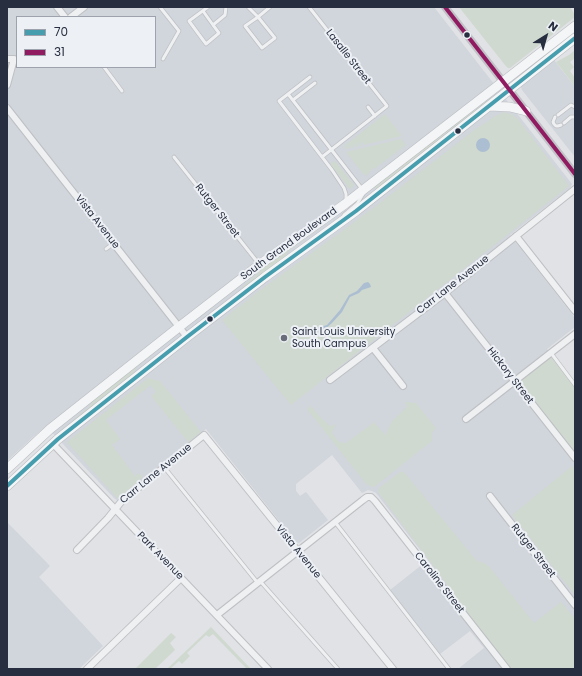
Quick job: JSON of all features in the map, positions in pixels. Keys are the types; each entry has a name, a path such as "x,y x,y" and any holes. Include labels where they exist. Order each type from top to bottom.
{"main road":[{"path":"444,7 575,174"},
{"name":"South Grand Boulevard","path":"7,469 50,429 178,327 259,265 345,204 575,26"},
{"name":"South Grand Boulevard","path":"7,486 53,444 187,337 297,253 338,225 575,38"},
{"path":"490,106 510,107 526,111"},
{"path":"240,296 236,292 236,288 252,275 259,265"}],"street":[{"path":"57,7 64,16"},
{"path":"71,16 84,7"},
{"path":"7,59 15,58 7,85"},
{"name":"Vista Avenue","path":"7,108 187,337"},
{"name":"Carr Lane Avenue","path":"330,380 445,293 575,189"},
{"path":"516,236 575,311"},
{"name":"Hickory Street","path":"445,293 575,458"},
{"path":"466,418 575,334"},
{"path":"373,348 403,386"},
{"name":"Vista Avenue","path":"204,435 393,669"},
{"name":"Carr Lane Avenue","path":"77,550 108,518 121,502 204,435"},
{"name":"Park Avenue","path":"53,444 268,669"},
{"name":"Rutger Street","path":"490,496 575,605"},
{"name":"Caroline Street","path":"335,522 365,499 371,497 507,669"},
{"path":"217,615 335,522"},
{"path":"87,669 181,578"}],"lane":[{"path":"160,7 178,31 163,59"},
{"path":"203,11 219,34 206,44 189,20 208,7"},
{"path":"213,25 226,15 226,7"},
{"path":"248,7 258,17 275,38 262,48 245,26 258,17 270,7"},
{"name":"Lasalle Street","path":"309,7 387,106 375,116"},
{"path":"105,68 122,91"},
{"path":"310,77 279,101 344,188 347,197 345,204"},
{"path":"293,100 315,83"},
{"path":"288,94 363,190 363,194 357,204 345,214 338,225"},
{"path":"575,107 571,105 556,116 553,122 556,126 558,126 572,117 575,118"},
{"path":"322,157 375,116 368,107"},
{"name":"Rutger Street","path":"174,157 259,265"},
{"path":"106,249 114,243"},
{"path":"551,353 575,385"},
{"path":"164,467 259,582 338,669"},
{"path":"335,522 450,669"}],"shaded area":[{"name":"Saint Louis University South Campus","path":"7,7 434,7 572,184 570,188 510,235 575,318 575,327 547,349 575,386 575,669 458,669 484,648 470,631 440,654 390,590 428,560 376,493 368,490 362,493 332,455 296,484 296,491 300,496 306,492 328,520 299,543 296,542 206,429 117,500 46,426 7,461"},
{"path":"459,7 570,7 575,17 510,68 508,68"},
{"path":"575,50 575,58 570,62 574,67 570,71 575,78 575,87 556,62"},
{"path":"554,60 575,87 575,157 521,87"},
{"path":"491,97 492,99 376,189 374,187"},
{"path":"505,112 518,119 569,186 291,405 222,320 259,291 376,206 477,128 495,116"},
{"path":"385,114 402,136 364,145 363,142 361,143 362,146 357,143 358,147 355,147 354,144 353,148 351,148 349,145 349,149 347,149 346,146 344,147 345,150 343,148 343,147"},
{"path":"401,139 406,145 374,169 373,168 365,176 346,152"},
{"path":"335,161 354,185 350,189 330,164"},
{"path":"327,221 328,222 291,249 282,260 243,288 242,287 268,263"},
{"path":"164,343 165,344 137,367 130,377 61,432 60,431 89,407 94,399"},
{"path":"551,353 575,385 575,458 514,381"},
{"path":"148,378 160,381 201,432 188,442 151,396 156,392 151,385 106,420 120,439 112,445 135,476 139,473 143,477 118,499 67,442"},
{"path":"405,402 416,403 436,428 432,433 432,441 374,487 367,485 307,409 311,406 330,426 336,424 332,433 339,442 346,443 374,422 385,435 392,421 407,407"},
{"path":"572,466 575,470 575,595 512,515"},
{"path":"400,472 404,472 476,560 488,565 534,623 561,602 575,619 575,669 510,669 378,492 379,488"},
{"path":"7,522 50,566 39,577 103,646 79,669 7,669"},
{"path":"211,627 251,669 247,669 213,634 209,637 206,635 187,653 190,656 182,664 179,661 170,669 167,669"},
{"path":"171,633 176,637 170,643 175,650 155,669 135,669"}],"water":[{"path":"480,138 486,138 490,142 490,148 486,152 480,152 476,148 476,142"},
{"path":"368,282 371,287 350,297 342,312 332,323 325,329 306,337 306,334 327,325 340,310 349,295 357,291 364,283"}],"transit line":[{"name":"31","path":"445,7 575,174"},
{"name":"70","path":"7,486 58,439 187,337 265,277 356,211 575,38"}],"place":[{"name":"Saint Louis University South Campus","path":"284,338"}]}
